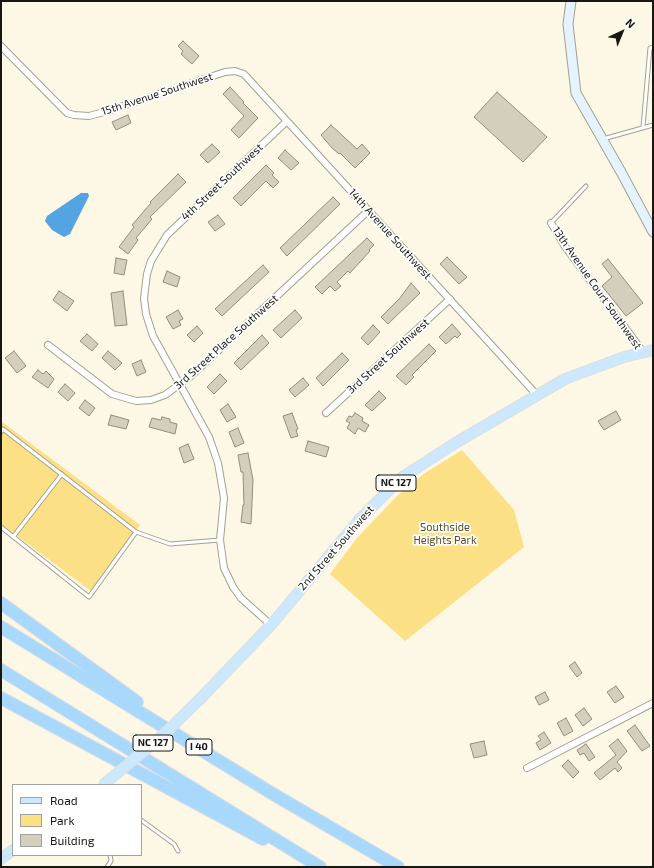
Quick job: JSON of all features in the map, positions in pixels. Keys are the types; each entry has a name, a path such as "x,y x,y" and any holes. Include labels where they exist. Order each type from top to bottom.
{"highway":[{"path":"1,603 191,742"},
{"name":"I 40","path":"1,627 191,742 273,794 398,867"},
{"path":"1,670 320,867"},
{"path":"1,698 235,824 306,858"}],"main road":[{"path":"571,1 568,24 576,93 603,142 622,172 653,232"},
{"name":"2nd Street Southwest","path":"104,784 162,736 200,699 271,625 359,520 401,478 536,394 565,379 590,368 648,351"},
{"path":"1,858 12,851"}],"street":[{"name":"15th Avenue Southwest","path":"1,46 67,113 74,115 89,116 108,111 225,72 244,74"},
{"name":"14th Avenue Southwest","path":"244,74 536,394"},
{"name":"4th Street Southwest","path":"271,625 246,604 233,587 224,568 220,540 224,498 218,463 209,438 153,336 146,314 144,298 146,274 159,246 174,227 287,121"},
{"name":"3rd Street Place Southwest","path":"48,345 104,390 120,398 136,401 151,400 166,395 180,385 369,210"},
{"name":"13th Avenue Court Southwest","path":"551,223 564,245 648,351"},
{"name":"3rd Street Southwest","path":"326,413 450,299"},
{"path":"527,768 653,703"}],"lane":[{"path":"643,127 650,48 653,47"},
{"path":"603,142 643,127 653,125"},
{"path":"551,223 586,186"},
{"path":"1,432 3,429 136,532 170,544 220,540"},
{"path":"13,537 62,474"},
{"path":"1,527 89,597 136,532"},
{"path":"142,821 174,844 178,851"},
{"path":"107,867 110,861 110,856"}],"green space":[{"path":"2,422 140,525 91,591 1,524"},
{"name":"Southside Heights Park","path":"462,450 514,510 524,547 405,641 330,574 357,538 398,495 425,473"}],"water":[{"path":"81,193 88,193 89,196 70,234 64,237 52,230 45,221 47,216"}],"building":[{"path":"183,41 199,56 192,64 181,54 183,51 178,46"},
{"path":"230,87 258,118 239,138 231,130 244,116 223,94"},
{"path":"497,92 547,137 523,162 474,117"},
{"path":"128,115 131,123 116,130 112,122"},
{"path":"331,125 357,149 362,144 370,153 355,168 340,153 339,154 332,148 321,135"},
{"path":"212,144 220,152 208,163 200,155"},
{"path":"285,150 299,163 291,170 278,158"},
{"path":"266,165 274,173 272,175 279,182 273,188 266,181 241,206 233,198"},
{"path":"178,174 186,182 150,217 152,219 136,238 138,240 128,254 119,247 134,227 132,225 151,203 150,202"},
{"path":"333,197 340,204 287,256 280,248"},
{"path":"218,215 225,224 215,231 208,222"},
{"path":"367,238 374,245 369,250 370,251 350,273 348,271 337,282 341,286 335,291 330,286 322,294 315,287"},
{"path":"447,257 467,277 459,284 440,264"},
{"path":"116,258 127,260 124,275 114,273"},
{"path":"608,259 643,303 626,316 602,286 612,277 602,264"},
{"path":"263,265 269,272 222,316 215,309"},
{"path":"167,271 180,277 177,287 163,282"},
{"path":"411,283 420,293 388,324 381,317 400,298"},
{"path":"59,291 74,301 67,311 53,300"},
{"path":"123,291 127,325 115,326 111,293"},
{"path":"178,310 183,319 179,321 181,325 173,329 166,317"},
{"path":"295,310 302,318 281,338 273,330"},
{"path":"452,324 461,334 457,338 455,336 446,344 439,337"},
{"path":"373,325 380,332 368,345 361,338"},
{"path":"197,326 203,333 194,342 187,335"},
{"path":"87,334 98,344 92,351 80,341"},
{"path":"262,335 269,343 241,370 234,363"},
{"path":"429,344 436,351 412,375 414,377 406,385 396,376"},
{"path":"14,351 26,366 17,373 5,358"},
{"path":"108,351 122,363 115,370 102,358"},
{"path":"342,353 349,360 323,386 316,378"},
{"path":"141,360 146,372 137,376 132,364"},
{"path":"38,370 43,374 46,371 54,379 48,388 32,377"},
{"path":"220,374 227,381 214,394 207,387"},
{"path":"303,378 309,385 295,397 289,390"},
{"path":"65,384 75,393 68,401 58,392"},
{"path":"379,391 386,398 372,411 365,405"},
{"path":"85,400 95,408 89,416 79,408"},
{"path":"228,404 236,417 227,422 220,410"},
{"path":"616,411 621,420 604,430 598,421"},
{"path":"292,413 298,429 296,430 298,436 291,438 283,416"},
{"path":"355,413 363,418 362,421 369,425 365,432 358,428 355,434 347,428 350,423 346,421 349,416 352,417"},
{"path":"111,415 129,420 126,429 108,425"},
{"path":"162,417 170,419 170,422 177,424 175,434 149,427 152,418 161,420"},
{"path":"238,428 244,443 235,447 229,432"},
{"path":"308,441 329,447 326,457 305,451"},
{"path":"188,444 194,459 184,463 179,448"},
{"path":"248,453 253,480 251,524 241,522 244,505 243,472 241,472 238,455"},
{"path":"575,662 582,673 577,677 569,666"},
{"path":"616,686 624,697 615,703 607,692"},
{"path":"545,692 549,700 539,705 535,697"},
{"path":"584,708 592,719 583,726 575,715"},
{"path":"566,718 573,731 564,736 557,723"},
{"path":"635,725 650,746 642,751 627,731"},
{"path":"544,732 551,743 540,750 536,743 541,740 538,736"},
{"path":"618,739 627,751 617,762 622,768 618,772 615,768 600,780 594,773 616,755 609,746"},
{"path":"484,741 487,755 474,758 470,744"},
{"path":"586,744 595,757 589,761 584,753 580,755 577,750"},
{"path":"568,760 579,772 573,778 562,766"}]}
